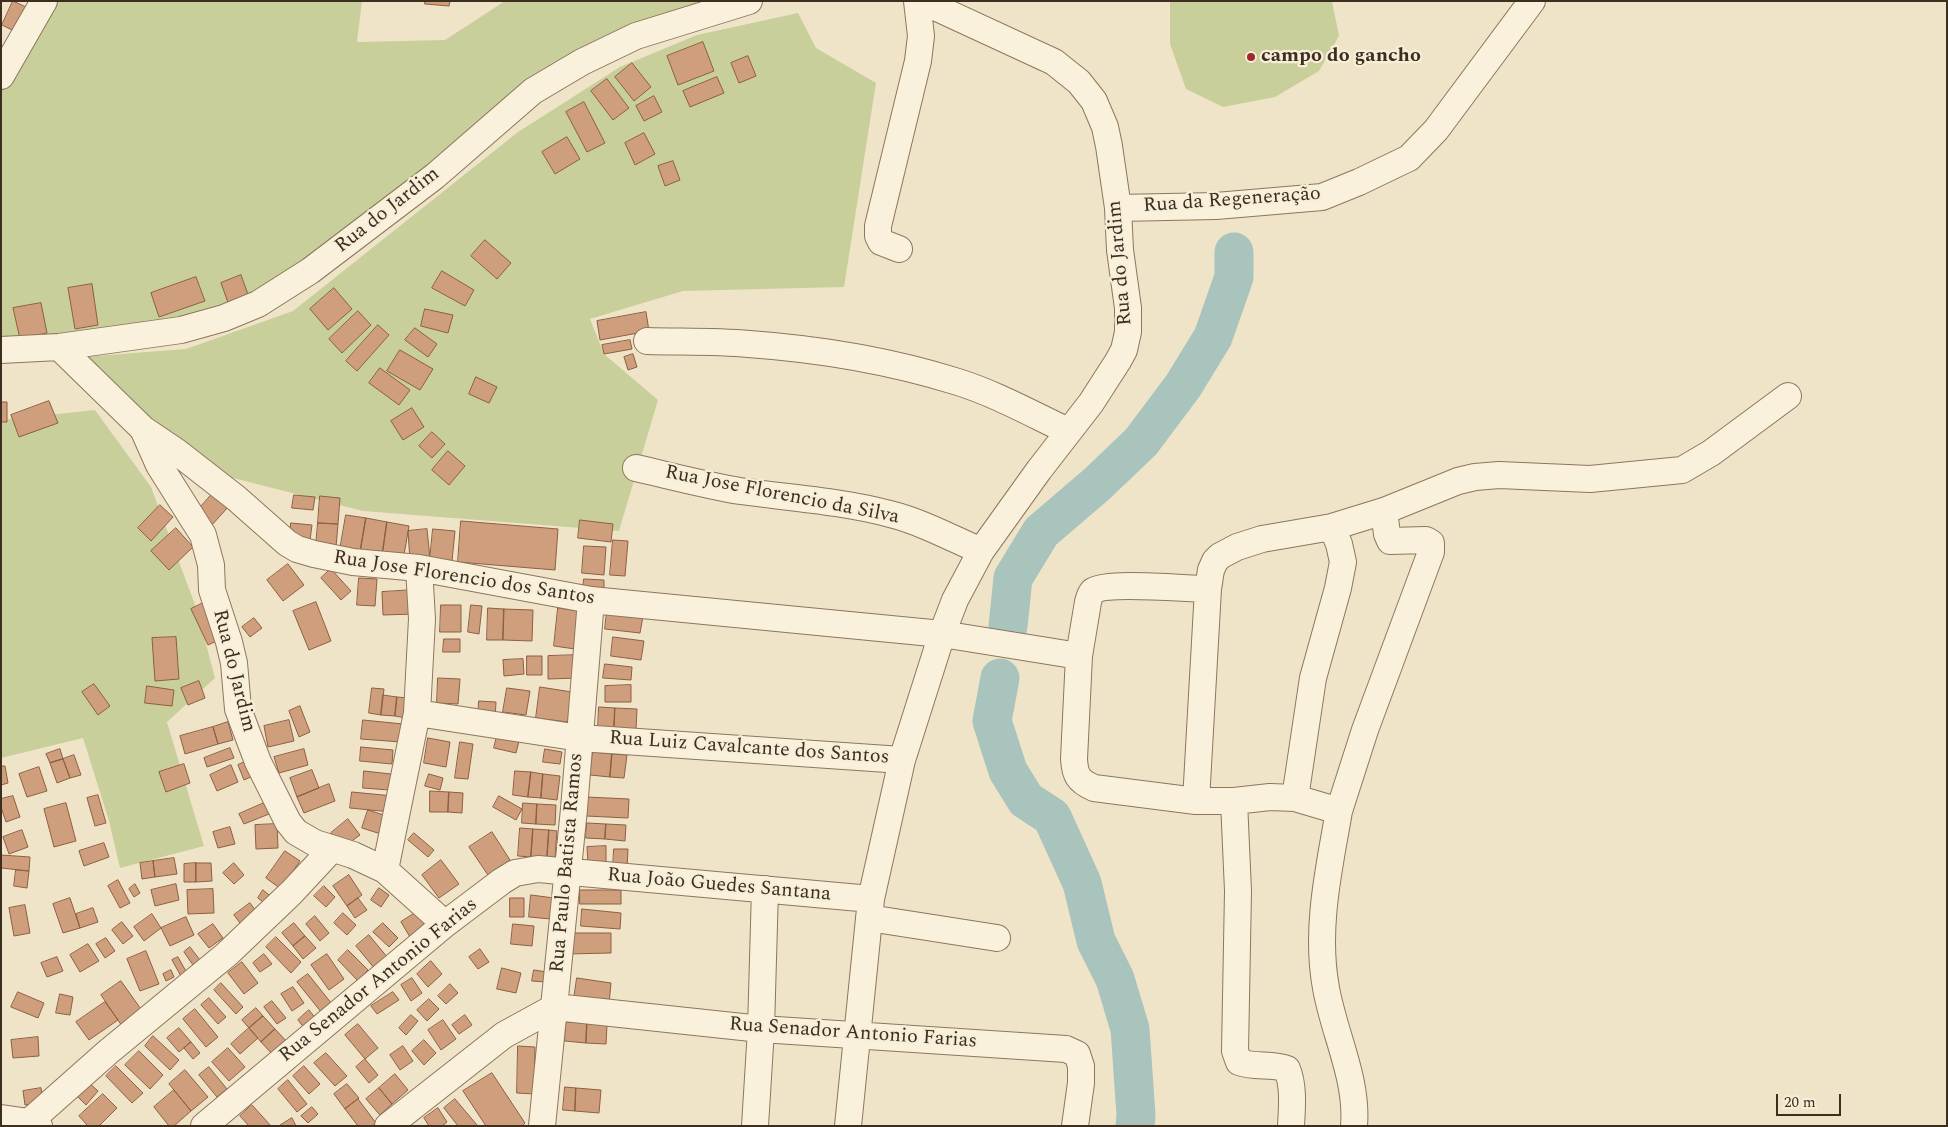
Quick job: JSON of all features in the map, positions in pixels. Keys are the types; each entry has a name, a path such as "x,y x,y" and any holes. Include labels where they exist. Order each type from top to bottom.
{"street":[{"path":"1,76 44,1"},
{"name":"Rua do Jardim","path":"1,350 59,347 181,330 224,318 258,304 310,271 427,182 533,91 582,62 636,36 749,1"},
{"path":"899,250 881,242 878,236 878,226 918,61 921,36 917,1"},
{"name":"Rua do Jardim","path":"848,1126 870,908 902,760 942,634 955,600 981,551 1091,403 1124,350 1128,332 1128,308 1120,250 1118,208 1105,127 1094,101 1079,82 1054,62 922,1"},
{"name":"Rua da Regeneração","path":"1118,208 1216,206 1322,197 1409,158 1436,130 1532,1"},
{"path":"647,341 749,344 868,360 916,370 960,382 1005,401 1068,432"},
{"name":"Rua Jose Florencio dos Santos","path":"59,347 143,428 196,466 287,543 297,549 353,562 419,568 591,600 942,634 1080,656"},
{"path":"1196,801 1208,589 1211,570 1215,561 1220,556 1236,547 1262,539 1332,527 1384,511 1458,481 1475,477 1499,475 1590,479 1682,470 1711,453 1788,396"},
{"name":"Rua do Jardim","path":"143,428 159,465 203,535 211,565 212,590 234,663 238,709 258,762 288,822 296,832 315,843 353,855 385,870 445,924"},
{"name":"Rua Jose Florencio da Silva","path":"636,468 738,490 833,502 889,513 918,522 981,551"},
{"path":"1354,1126 1355,1110 1349,1076 1326,988 1322,943 1324,898 1339,811 1365,730 1432,552 1431,543 1426,540 1390,541 1387,534 1384,511"},
{"path":"1295,798 1313,678 1338,588 1343,562 1339,544 1332,527"},
{"path":"385,870 417,713 421,628 419,568"},
{"path":"1208,589 1117,586 1094,590 1090,594 1080,656 1074,759 1075,771 1080,781 1094,788 1196,801 1234,801 1270,797 1295,798 1339,811"},
{"name":"Rua Paulo Batista Ramos","path":"542,1126 555,1007 591,600"},
{"name":"Rua Luiz Cavalcante dos Santos","path":"417,713 580,738 902,760"},
{"path":"1234,801 1238,891 1235,1051 1240,1062 1250,1066 1281,1066 1287,1069 1290,1075 1292,1094 1291,1126"},
{"path":"1,1118 34,1124 108,1052 227,954 292,892 332,849"},
{"name":"Rua Senador Antonio Farias","path":"204,1126 445,924 502,881 515,873 538,869 567,872"},
{"name":"Rua João Guedes Santana","path":"567,872 766,889 870,908 997,938"},
{"path":"755,1126 762,1029 766,889"},
{"path":"388,1126 504,1035 555,1007"},
{"name":"Rua Senador Antonio Farias","path":"555,1007 762,1029 1073,1050 1077,1054 1081,1066 1075,1126"}],"green space":[{"path":"43,1 362,1 357,42 445,40 505,1 727,1 627,32 308,263 260,293 166,326 1,344 1,76"},
{"name":"campo do gancho","path":"1170,1 1332,1 1339,36 1319,71 1275,97 1223,107 1186,89 1170,44"},
{"path":"798,13 816,48 876,83 844,287 683,291 590,319 604,354 658,400 619,531 363,511 233,478 147,419 82,357 186,349 293,311 518,132 620,67 697,35"},
{"path":"95,410 151,487 197,610 215,678 167,722 204,846 120,868 109,821 83,738 1,758 1,420"}],"building":[{"path":"13,1 26,7 14,31 2,25"},
{"path":"425,1 450,1 449,6 425,4"},
{"path":"703,42 714,71 678,85 667,56"},
{"path":"748,56 756,76 739,83 731,63"},
{"path":"632,63 651,87 634,101 615,77"},
{"path":"717,77 724,93 690,107 683,91"},
{"path":"607,79 629,108 613,120 591,91"},
{"path":"654,96 662,112 644,121 636,106"},
{"path":"584,102 605,143 587,152 566,112"},
{"path":"644,133 655,154 635,165 625,143"},
{"path":"567,137 580,159 555,174 542,152"},
{"path":"673,161 680,180 665,186 658,166"},
{"path":"485,240 511,263 497,279 471,256"},
{"path":"442,271 474,290 465,306 432,288"},
{"path":"241,275 250,300 230,308 221,283"},
{"path":"196,277 205,301 159,317 151,293"},
{"path":"92,284 98,325 75,329 68,288"},
{"path":"334,288 352,309 328,330 310,309"},
{"path":"41,303 47,333 20,339 13,308"},
{"path":"425,309 453,315 448,333 421,326"},
{"path":"358,311 371,325 342,353 329,339"},
{"path":"646,312 649,331 600,340 597,321"},
{"path":"378,325 389,335 357,371 346,361"},
{"path":"415,328 437,344 428,357 405,340"},
{"path":"630,340 632,349 604,354 602,345"},
{"path":"400,350 433,369 420,390 387,371"},
{"path":"633,354 637,367 628,370 624,357"},
{"path":"380,368 410,390 399,405 369,383"},
{"path":"476,377 497,387 489,403 469,394"},
{"path":"49,401 58,423 19,437 11,415"},
{"path":"1,402 7,402 7,422 1,422"},
{"path":"412,408 424,427 403,440 391,421"},
{"path":"432,432 445,444 432,458 419,446"},
{"path":"448,451 465,466 449,485 432,470"},
{"path":"214,492 229,506 211,526 196,512"},
{"path":"294,495 315,497 313,510 292,508"},
{"path":"320,496 340,498 338,524 318,523"},
{"path":"160,505 173,517 151,541 138,528"},
{"path":"346,515 366,518 360,553 340,550"},
{"path":"366,518 387,522 382,557 360,553"},
{"path":"580,520 613,524 611,542 578,538"},
{"path":"461,521 558,529 555,570 458,562"},
{"path":"387,522 409,526 403,561 382,557"},
{"path":"291,523 312,525 310,540 290,538"},
{"path":"318,523 338,524 336,547 316,545"},
{"path":"176,528 193,547 169,570 151,551"},
{"path":"427,529 430,559 410,561 408,531"},
{"path":"433,529 455,531 452,561 430,559"},
{"path":"613,540 628,541 625,576 610,575"},
{"path":"584,546 606,547 604,575 582,573"},
{"path":"288,564 304,585 283,601 267,580"},
{"path":"331,569 351,591 341,600 321,578"},
{"path":"359,578 377,579 375,606 357,605"},
{"path":"584,579 604,580 604,590 583,589"},
{"path":"414,590 415,614 383,615 382,592"},
{"path":"316,602 331,641 309,650 293,611"},
{"path":"203,603 221,639 208,645 191,609"},
{"path":"441,605 461,605 461,632 440,632"},
{"path":"471,605 482,606 479,634 468,632"},
{"path":"488,608 504,609 503,640 487,640"},
{"path":"558,608 580,611 575,649 554,646"},
{"path":"504,609 533,610 532,641 503,640"},
{"path":"607,611 643,616 640,633 605,629"},
{"path":"254,618 262,628 250,637 242,627"},
{"path":"176,637 179,679 155,681 152,638"},
{"path":"613,637 644,641 641,660 611,656"},
{"path":"444,639 460,639 460,652 443,652"},
{"path":"578,655 578,678 548,679 548,656"},
{"path":"527,656 542,656 542,675 527,675"},
{"path":"523,659 524,674 504,676 503,660"},
{"path":"605,664 632,667 631,680 603,678"},
{"path":"438,678 460,679 458,704 437,703"},
{"path":"199,681 205,698 188,705 181,688"},
{"path":"94,684 110,706 98,715 82,692"},
{"path":"631,685 631,702 605,702 605,686"},
{"path":"147,686 174,690 172,706 145,703"},
{"path":"540,687 572,692 568,722 536,718"},
{"path":"372,688 384,689 381,715 369,713"},
{"path":"507,688 530,691 526,715 503,712"},
{"path":"383,695 397,697 395,716 381,715"},
{"path":"397,697 408,698 406,718 395,716"},
{"path":"479,701 496,702 495,719 478,718"},
{"path":"300,706 310,732 299,737 289,711"},
{"path":"599,707 615,708 614,729 598,728"},
{"path":"615,708 637,709 636,730 614,729"},
{"path":"289,720 294,741 268,747 264,726"},
{"path":"363,720 403,724 401,742 361,739"},
{"path":"228,722 233,740 218,744 213,727"},
{"path":"213,727 218,744 185,754 180,736"},
{"path":"497,736 519,741 516,753 494,748"},
{"path":"428,738 450,742 446,767 424,763"},
{"path":"460,742 473,744 468,779 455,778"},
{"path":"361,747 393,750 392,764 360,761"},
{"path":"230,748 234,758 207,767 204,758"},
{"path":"60,749 63,759 50,763 46,754"},
{"path":"304,749 308,765 279,773 274,757"},
{"path":"545,749 562,752 560,764 543,762"},
{"path":"593,752 612,754 610,777 590,775"},
{"path":"612,754 627,755 624,778 610,777"},
{"path":"74,755 81,775 70,778 63,759"},
{"path":"63,759 70,778 57,783 50,763"},
{"path":"247,761 253,776 244,780 238,765"},
{"path":"184,764 190,783 166,792 159,772"},
{"path":"231,765 238,782 217,791 210,775"},
{"path":"1,766 5,766 8,783 1,785"},
{"path":"39,767 47,791 27,797 19,774"},
{"path":"312,770 319,788 297,797 290,778"},
{"path":"364,771 391,774 389,790 363,788"},
{"path":"515,771 531,772 528,797 513,795"},
{"path":"531,772 543,774 541,798 528,797"},
{"path":"429,774 443,778 440,790 425,786"},
{"path":"543,774 560,776 557,800 541,798"},
{"path":"329,784 335,801 304,813 297,797"},
{"path":"430,791 449,792 448,812 430,812"},
{"path":"352,792 393,796 391,812 350,808"},
{"path":"449,792 463,793 462,813 448,812"},
{"path":"98,795 106,823 95,826 87,798"},
{"path":"13,796 20,817 6,822 1,807 1,799"},
{"path":"499,796 522,809 516,820 493,807"},
{"path":"587,797 629,799 628,818 586,816"},
{"path":"66,803 76,841 54,847 44,809"},
{"path":"264,803 269,814 244,824 239,814"},
{"path":"523,803 537,804 536,824 522,823"},
{"path":"537,804 556,805 555,825 536,824"},
{"path":"368,810 390,817 384,835 362,828"},
{"path":"348,819 360,835 342,848 331,833"},
{"path":"587,823 606,824 605,839 586,838"},
{"path":"277,824 278,848 256,849 255,825"},
{"path":"606,824 626,825 625,841 605,839"},
{"path":"230,827 235,844 218,848 213,832"},
{"path":"520,828 533,829 531,857 518,856"},
{"path":"533,829 549,830 547,858 531,857"},
{"path":"22,830 28,847 9,854 3,837"},
{"path":"549,830 557,831 555,858 547,858"},
{"path":"492,832 510,860 488,875 469,847"},
{"path":"414,833 434,850 428,857 408,840"},
{"path":"104,843 109,857 84,866 79,851"},
{"path":"606,846 606,864 588,865 587,847"},
{"path":"614,849 628,849 627,868 613,867"},
{"path":"285,851 300,861 281,889 266,878"},
{"path":"1,855 30,857 29,871 1,868"},
{"path":"174,858 177,874 155,877 153,861"},
{"path":"441,860 459,884 439,898 422,875"},
{"path":"153,861 155,877 142,879 140,863"},
{"path":"196,863 211,863 212,881 196,882"},
{"path":"196,863 196,882 184,882 184,864"},
{"path":"234,863 244,875 234,884 223,873"},
{"path":"16,870 29,871 27,888 14,886"},
{"path":"349,875 362,895 347,906 333,886"},
{"path":"118,880 130,903 120,908 108,886"},
{"path":"135,884 140,893 134,897 129,889"},
{"path":"176,884 179,900 155,906 151,890"},
{"path":"324,886 335,897 326,907 314,896"},
{"path":"379,888 389,895 381,907 371,900"},
{"path":"213,889 214,913 188,914 187,890"},
{"path":"263,890 274,899 269,907 258,898"},
{"path":"580,890 621,890 621,904 580,904"},
{"path":"531,895 554,898 551,919 529,917"},
{"path":"70,898 80,928 63,933 53,904"},
{"path":"358,898 367,910 355,918 347,906"},
{"path":"510,898 524,898 524,917 510,917"},
{"path":"250,903 259,915 243,927 234,915"},
{"path":"25,905 30,933 14,936 9,908"},
{"path":"93,908 98,922 80,928 76,914"},
{"path":"582,909 621,913 620,929 581,926"},
{"path":"418,911 427,926 410,937 401,922"},
{"path":"343,913 356,925 347,935 334,923"},
{"path":"152,914 161,928 144,941 134,927"},
{"path":"315,916 329,933 320,941 306,924"},
{"path":"186,917 194,935 170,946 161,928"},
{"path":"122,922 133,936 123,944 112,930"},
{"path":"294,923 305,936 293,946 282,933"},
{"path":"383,923 398,938 389,947 373,932"},
{"path":"213,924 223,938 209,948 198,934"},
{"path":"513,924 534,926 532,946 511,944"},
{"path":"568,933 611,933 611,953 568,954"},
{"path":"369,935 388,958 375,969 356,946"},
{"path":"305,936 316,948 303,959 293,946"},
{"path":"276,937 301,962 291,973 266,947"},
{"path":"106,938 115,951 105,958 96,944"},
{"path":"88,944 99,961 80,972 70,955"},
{"path":"190,947 200,960 193,965 184,952"},
{"path":"480,949 489,962 478,969 469,957"},
{"path":"348,950 368,970 358,981 338,960"},
{"path":"146,951 159,984 140,991 127,959"},
{"path":"264,954 272,964 260,972 253,963"},
{"path":"327,954 344,979 329,990 311,965"},
{"path":"57,957 63,971 47,977 41,963"},
{"path":"178,957 188,975 182,978 172,960"},
{"path":"431,961 442,974 428,987 417,974"},
{"path":"242,962 258,983 244,994 228,973"},
{"path":"502,968 521,973 516,993 497,989"},
{"path":"171,970 174,977 166,981 163,974"},
{"path":"534,970 547,972 546,982 532,981"},
{"path":"308,974 332,1004 322,1013 297,982"},
{"path":"412,978 422,993 411,1001 401,985"},
{"path":"577,978 611,983 609,1004 574,999"},
{"path":"121,981 143,1012 122,1026 101,995"},
{"path":"221,983 243,1007 236,1014 214,990"},
{"path":"450,984 458,993 446,1004 438,996"},
{"path":"293,987 304,1003 292,1011 281,994"},
{"path":"18,992 44,1003 38,1018 11,1007"},
{"path":"393,992 399,1000 377,1014 371,1006"},
{"path":"60,994 73,997 70,1015 56,1013"},
{"path":"209,998 226,1017 218,1024 201,1005"},
{"path":"429,999 439,1009 427,1021 417,1010"},
{"path":"272,1001 286,1018 277,1024 264,1007"},
{"path":"105,1002 118,1020 89,1040 76,1022"},
{"path":"256,1008 263,1016 249,1028 242,1020"},
{"path":"195,1009 218,1037 206,1047 183,1019"},
{"path":"309,1010 316,1019 305,1029 298,1020"},
{"path":"411,1015 418,1021 406,1035 399,1028"},
{"path":"465,1015 472,1025 459,1034 452,1025"},
{"path":"263,1016 275,1029 261,1042 249,1028"},
{"path":"443,1020 456,1039 441,1050 428,1030"},
{"path":"566,1022 587,1023 586,1043 565,1041"},
{"path":"587,1023 607,1025 606,1044 586,1043"},
{"path":"358,1024 378,1048 365,1059 345,1035"},
{"path":"179,1028 191,1042 179,1052 167,1038"},
{"path":"249,1028 258,1038 240,1054 231,1044"},
{"path":"275,1029 287,1042 273,1055 261,1042"},
{"path":"153,1036 179,1060 170,1070 145,1046"},
{"path":"38,1037 39,1056 13,1058 11,1040"},
{"path":"424,1040 436,1053 424,1065 412,1051"},
{"path":"191,1042 200,1053 193,1059 184,1048"},
{"path":"403,1046 413,1061 400,1070 390,1055"},
{"path":"518,1046 535,1047 534,1094 517,1093"},
{"path":"228,1048 245,1067 229,1081 212,1062"},
{"path":"139,1051 163,1075 150,1089 125,1065"},
{"path":"326,1053 347,1076 335,1086 314,1063"},
{"path":"365,1059 378,1075 369,1083 356,1067"},
{"path":"116,1066 143,1093 132,1103 106,1076"},
{"path":"304,1066 320,1084 309,1094 293,1076"},
{"path":"209,1067 227,1089 217,1097 199,1075"},
{"path":"185,1070 208,1097 191,1111 169,1084"},
{"path":"492,1073 525,1123 522,1126 486,1126 463,1091"},
{"path":"395,1074 408,1090 392,1104 379,1088"},
{"path":"288,1080 307,1104 297,1112 278,1089"},
{"path":"87,1081 98,1091 86,1105 75,1094"},
{"path":"347,1084 359,1098 345,1109 334,1094"},
{"path":"565,1087 576,1088 575,1111 563,1110"},
{"path":"41,1088 43,1102 25,1105 23,1091"},
{"path":"379,1088 392,1104 380,1115 366,1099"},
{"path":"576,1088 601,1090 599,1113 575,1111"},
{"path":"174,1090 191,1111 174,1126 169,1126 154,1107"},
{"path":"103,1094 117,1108 99,1126 88,1126 79,1116"},
{"path":"358,1099 376,1123 372,1126 358,1126 345,1109"},
{"path":"455,1099 477,1126 458,1126 444,1108"},
{"path":"252,1105 271,1126 249,1126 240,1116"},
{"path":"312,1107 318,1114 308,1123 301,1116"},
{"path":"438,1108 447,1122 442,1126 429,1126 424,1118"},
{"path":"292,1118 296,1126 279,1126"}],"waterway":[{"path":"1008,626 1013,578 1041,532 1097,484 1141,442 1183,386 1213,337 1234,277 1234,252"},
{"path":"1000,678 992,721 1008,771 1026,800 1052,817 1082,883 1096,941 1115,979 1130,1029 1136,1115 1135,1126"}],"place":[{"name":"campo do gancho","path":"1251,57"}]}
